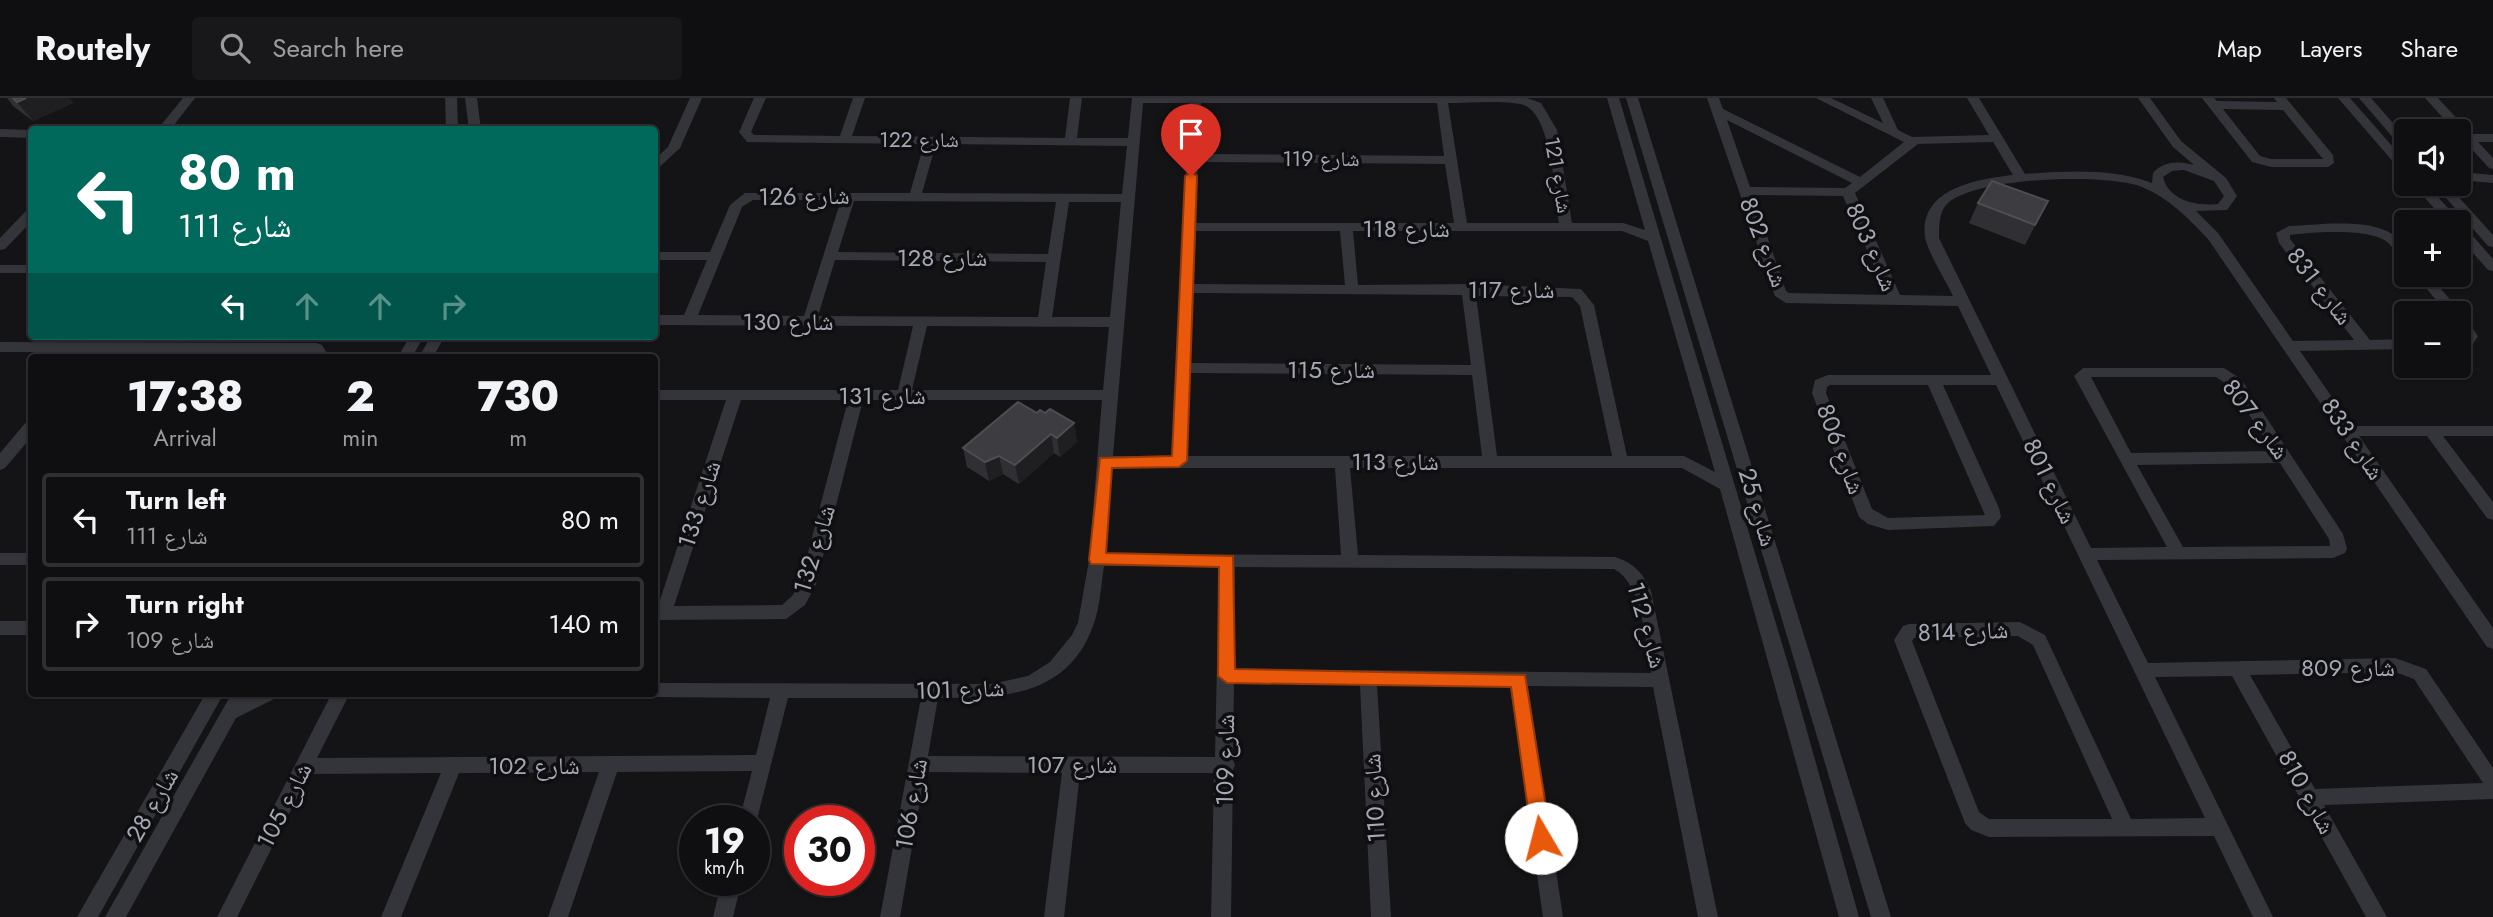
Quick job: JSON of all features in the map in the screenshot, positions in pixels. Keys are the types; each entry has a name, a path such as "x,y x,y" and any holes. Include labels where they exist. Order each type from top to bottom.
{"street":[{"path":"166,126 189,98"},
{"path":"451,98 452,126"},
{"path":"471,98 474,126"},
{"path":"658,164 674,148 696,98"},
{"name":"شارع 122","path":"760,98 745,132 747,138 1134,142"},
{"path":"845,140 859,98"},
{"path":"1071,141 1076,98"},
{"name":"شارع 25","path":"1613,98 1849,917"},
{"name":"شارع 25","path":"1632,98 1881,917"},
{"path":"1822,98 1911,141 1926,138 1997,138"},
{"path":"1877,98 1893,132"},
{"path":"1973,98 2021,178"},
{"path":"2144,98 2177,144 2227,186 2231,196 2227,204 2215,208 2174,199 2156,181 2165,169 2178,159 2177,144"},
{"path":"2344,98 2394,155"},
{"path":"2365,98 2394,131"},
{"path":"2431,98 2450,119"},
{"name":"شارع 121","path":"1138,99 1522,100 1537,106 1551,130 1566,227"},
{"name":"شارع 101","path":"658,690 1006,690 1032,683 1056,667 1084,630 1097,560 1116,322 1138,99"},
{"path":"1179,461 1195,99"},
{"path":"1442,100 1461,228"},
{"path":"2211,102 2283,102 2329,158 2328,163 2261,162 2252,155 2211,102"},
{"path":"1714,104 1860,182"},
{"name":"شارع 802","path":"1714,104 1780,293 1786,298 1963,302"},
{"path":"0,133 28,134"},
{"path":"2471,138 2493,138"},
{"path":"915,196 931,140"},
{"name":"شارع 803","path":"1896,301 1848,192 1911,141"},
{"path":"2471,141 2493,165"},
{"name":"شارع 119","path":"1192,158 1451,160"},
{"name":"شارع 801","path":"2112,179 2190,167 2215,177"},
{"name":"شارع 801","path":"2174,199 2139,182 2112,179 2021,178 1981,182 1961,188 1943,200 1933,216 1932,238 2263,917"},
{"path":"2471,180 2493,179"},
{"path":"1745,191 1848,192"},
{"name":"شارع 126","path":"690,320 736,205 744,198 759,194 1128,198"},
{"path":"809,321 849,196"},
{"path":"2430,196 2442,210"},
{"path":"2451,196 2493,243"},
{"path":"2455,196 2458,204"},
{"path":"1044,321 1063,197"},
{"name":"شارع 833","path":"2174,199 2213,236 2493,642"},
{"path":"2213,236 2210,221 2215,208"},
{"path":"1623,227 1640,219 1646,211"},
{"path":"0,246 28,217"},
{"name":"شارع 118","path":"1188,227 1623,227 1654,238"},
{"path":"1346,228 1352,289"},
{"name":"شارع 831","path":"2366,345 2284,240 2283,233 2289,230 2372,229 2394,242"},
{"path":"2471,242 2492,266"},
{"path":"658,256 715,256"},
{"name":"شارع 128","path":"830,256 1054,258"},
{"path":"0,270 28,269"},
{"path":"2431,287 2444,301"},
{"name":"شارع 117","path":"1186,288 1568,290 1582,296 1587,305 1621,462"},
{"path":"1468,289 1490,461"},
{"name":"شارع 130","path":"658,320 1116,322"},
{"path":"904,394 921,322"},
{"path":"0,347 31,342 90,352 155,342 210,352 317,348 320,354"},
{"name":"شارع 831","path":"2289,346 2394,344"},
{"name":"شارع 115","path":"1182,368 1479,370"},
{"name":"شارع 807","path":"2086,554 2333,552 2339,549 2337,538 2285,457 2236,383 2225,374 2083,373 2082,383 2178,553"},
{"name":"شارع 806","path":"1933,380 1993,517 1989,522 1888,524 1874,520 1865,513 1819,388 1828,380 1933,380 2001,380"},
{"name":"شارع 131","path":"658,395 1110,395"},
{"name":"شارع 133","path":"659,612 735,395"},
{"name":"شارع 132","path":"659,612 786,612 799,600 808,584 858,395"},
{"path":"0,464 28,430"},
{"path":"2347,431 2493,431"},
{"path":"2431,431 2493,514"},
{"path":"1684,462 1712,442"},
{"path":"2125,459 2285,457"},
{"path":"1342,461 1350,561"},
{"name":"شارع 113","path":"1105,462 1684,462 1725,485"},
{"path":"0,559 28,559"},
{"name":"شارع 112","path":"1097,560 1615,563 1636,575 1643,591 1662,680 1708,917"},
{"name":"شارع 109","path":"1221,917 1226,765 1227,560"},
{"path":"1753,577 1765,582 1780,579"},
{"path":"0,628 28,628"},
{"name":"شارع 814","path":"2126,828 2039,640 2020,629 1909,631 1905,635 1903,640 1913,666 1972,817 1978,824 1989,828 2126,828 2218,827"},
{"name":"شارع 809","path":"2144,670 2395,666 2412,669 2429,684 2493,783"},
{"name":"شارع 810","path":"2237,668 2376,917"},
{"path":"1227,676 1662,680"},
{"name":"شارع 110","path":"1368,679 1381,917"},
{"path":"1518,680 1553,917"},
{"path":"752,805 782,691"},
{"name":"شارع 106","path":"890,917 931,691"},
{"name":"شارع 28","path":"88,917 212,697"},
{"name":"شارع 28","path":"115,917 239,697"},
{"path":"231,712 262,697"},
{"name":"شارع 105","path":"227,917 339,697"},
{"name":"شارع 102","path":"304,766 763,763"},
{"path":"558,917 611,764"},
{"name":"شارع 107","path":"918,764 1226,765"},
{"path":"1054,917 1072,764"},
{"path":"391,917 453,765"},
{"path":"2310,797 2493,790"},
{"path":"723,917 728,896"}],"building":[{"path":"1992,181 2048,201 2035,225 1978,203"},
{"path":"1018,402 1037,413 1040,410 1045,413 1050,409 1074,423 1057,438 1051,434 1015,465 999,456 985,462 963,448"}],"route":[{"path":"1191,176 1179,461 1105,462 1097,560 1227,560 1227,676 1518,680 1541,838"}]}
